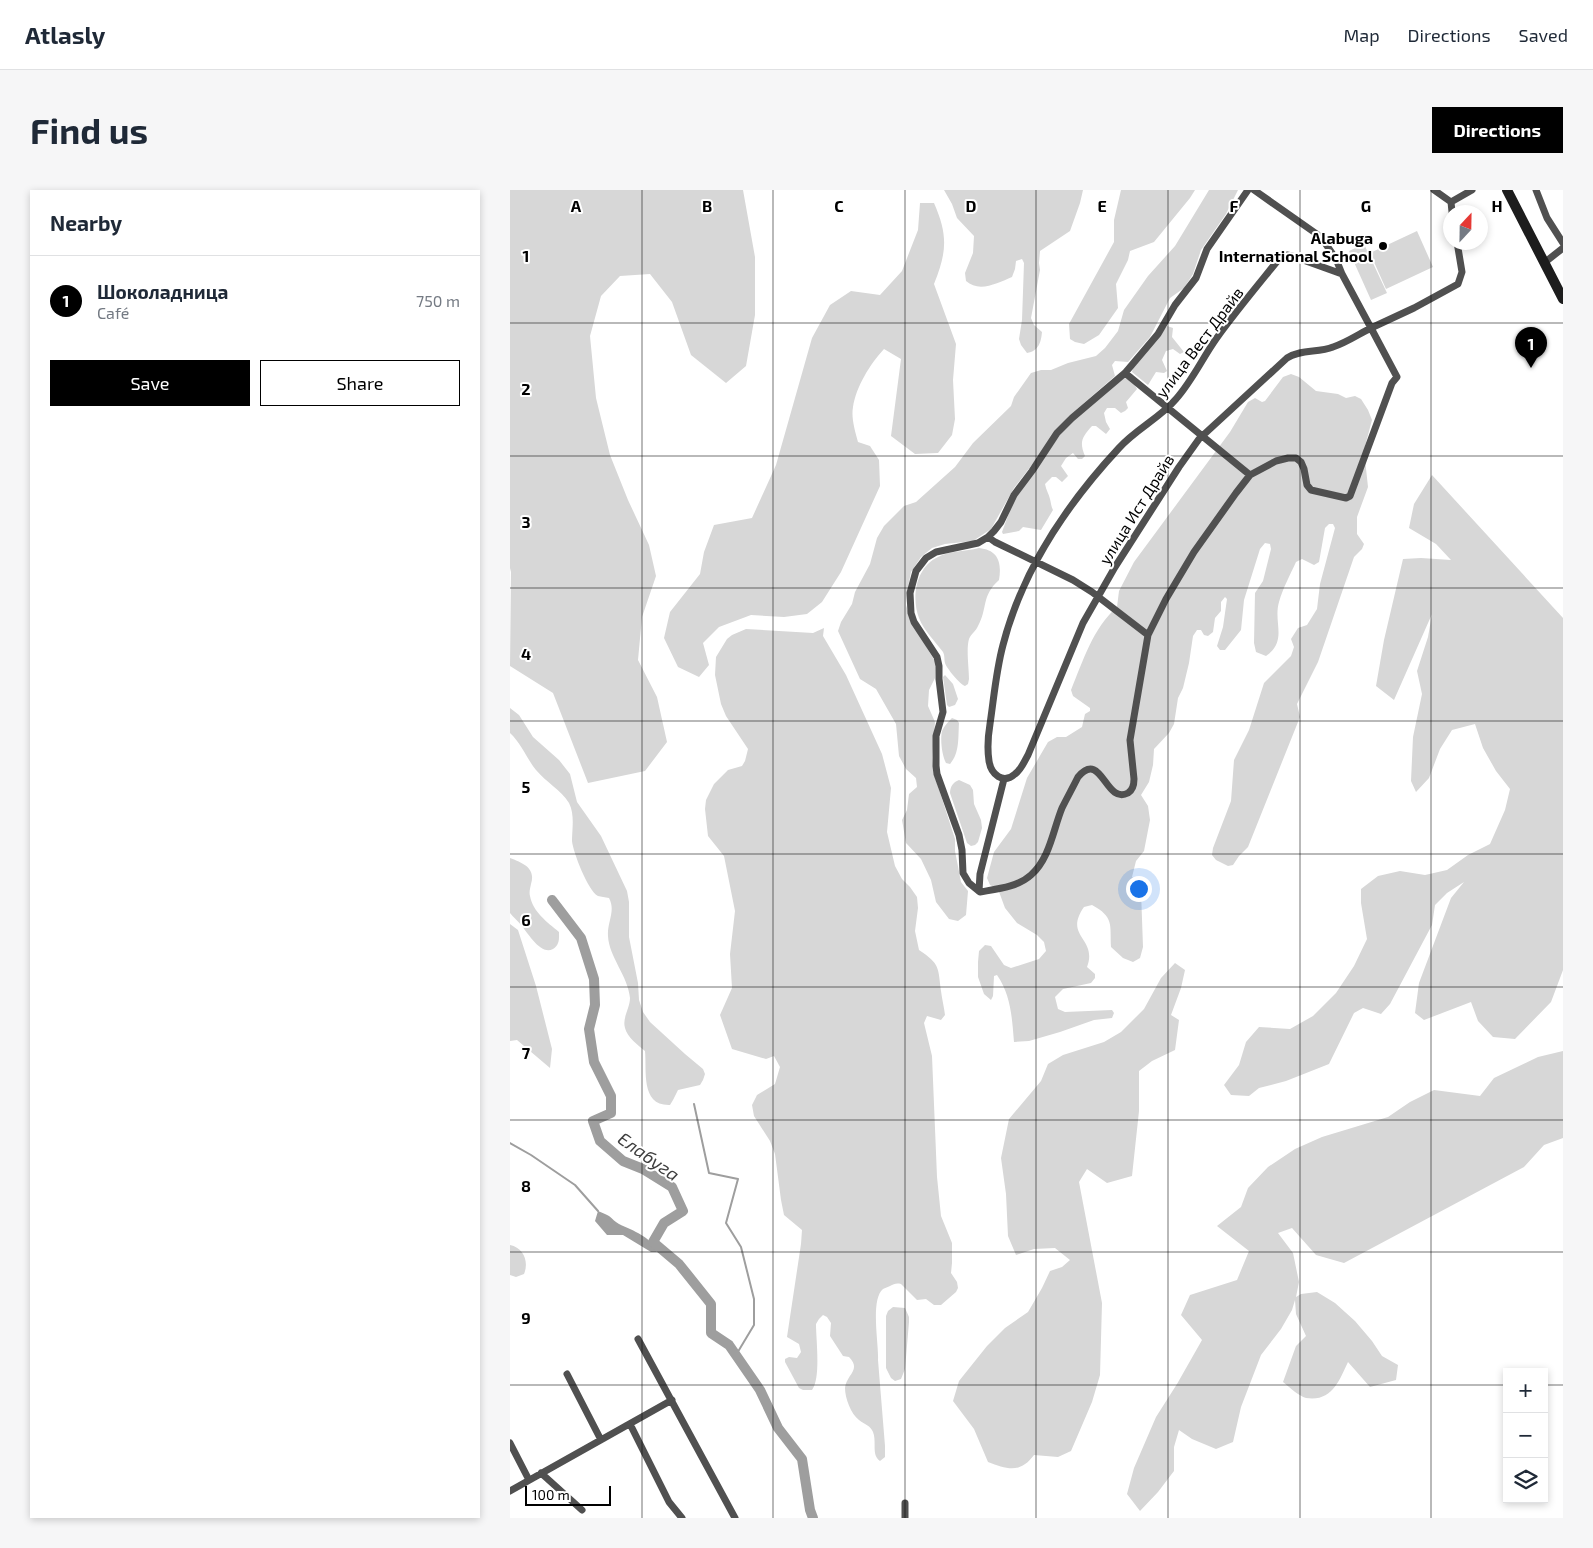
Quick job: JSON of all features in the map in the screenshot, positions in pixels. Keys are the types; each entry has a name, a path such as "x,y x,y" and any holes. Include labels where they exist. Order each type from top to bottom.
{"main road":[{"path":"1507,190 1563,299"}],"street":[{"path":"1248,190 1207,249 1196,278 1175,305 1158,334 1125,372 1072,418 1057,434 1014,495 1001,522 988,537 970,545 936,552 926,558 916,571 910,593 910,604 914,622 937,657 939,666 943,712 936,736 937,774 962,850 963,872 969,883 979,891 1004,888 1031,875 1047,852 1062,809 1078,777 1082,773 1091,770 1099,773 1109,788 1118,794 1123,795 1130,791 1134,779 1130,740 1148,635 1166,599 1194,552 1250,475 1276,461 1296,458 1301,462 1307,485 1311,490 1346,498 1350,496 1392,383 1397,378 1342,274 1336,259 1321,237 1254,190"},
{"path":"1434,190 1451,202 1451,205"},
{"path":"1451,202 1472,190"},
{"path":"1536,190 1547,218 1563,243"},
{"path":"1544,263 1563,248"},
{"path":"1371,328 1414,308 1458,284 1462,272 1458,250"},
{"name":"улица Вест Драйв","path":"1004,778 995,775 992,771 988,750 996,680 1002,650 1009,624 1036,561 1066,513 1104,465 1129,439 1168,408 1181,393 1218,336 1279,259 1287,255 1292,256 1342,274"},
{"name":"улица Ист Драйв","path":"1004,778 1014,776 1019,771 1028,755 1078,635 1098,597 1190,449 1287,358 1293,354 1333,347 1371,328"},
{"path":"1125,372 1250,475"},
{"path":"988,537 1064,575 1098,597 1148,635"},
{"path":"979,891 980,874 1004,778"},
{"path":"638,1339 735,1518"},
{"path":"567,1374 601,1440"},
{"path":"510,1491 672,1400"},
{"path":"630,1424 669,1502 682,1518"},
{"path":"510,1443 529,1480"},
{"path":"541,1473 582,1510"},
{"path":"905,1502 905,1518"}],"shaded area":[{"path":"510,190 743,190 755,257 755,315 746,366 726,383 691,355 672,302 650,274 620,276 601,296 590,336 596,398 610,455 649,545 656,576 642,617 638,660 657,697 667,742 645,771 588,783 553,693 510,666"},
{"path":"944,190 1083,190 1070,231 1040,251 1040,270 1031,318 1034,325 1042,332 1040,343 1031,352 1027,353 1019,339 1022,320 1024,263 1022,259 1016,261 1012,277 1001,282 983,287 971,285 966,281 965,273 973,253 974,236 957,218"},
{"path":"1121,190 1195,190 1154,242 1130,251 1128,260 1116,284 1118,308 1099,335 1084,344 1075,342 1070,339 1069,324 1114,242 1114,220"},
{"path":"1209,190 1238,190 1226,214 1201,250 1193,274 1184,288 1170,298 1150,337 1128,362 1115,361 1112,365 1115,376 1069,416 1014,488 991,529 973,541 945,544 932,548 921,557 911,572 906,605 911,621 936,663 935,678 929,690 928,706 935,722 932,758 934,774 955,839 955,851 961,882 968,891 966,915 958,921 949,919 936,902 931,880 921,859 906,843 902,820 907,810 909,794 917,787 916,778 906,769 899,756 896,724 876,689 860,679 838,631 841,622 852,604 855,592 870,564 877,538 884,526 904,506 916,502 955,467 973,443 1011,406 1014,397 1031,373 1051,370 1068,363 1096,356 1105,348 1118,331 1124,310 1148,276 1175,246"},
{"path":"920,203 934,203 944,234 943,253 934,284 956,344 953,380 955,419 952,435 938,453 915,454 891,436 901,359 884,349 860,384 853,411 858,442 870,446 879,460 880,486 841,572 822,602 807,614 784,617 751,615 719,627 703,643 709,665 699,677 678,667 664,638 670,612 700,574 704,552 714,525 752,518 776,465 812,338 830,305 851,291 880,295 902,271 918,230"},
{"path":"1417,231 1433,267 1386,289 1370,253"},
{"path":"1364,244 1387,293 1371,300 1349,251"},
{"path":"1167,326 1173,328 1172,337 1184,352 1180,354 1173,349 1166,351 1162,360 1167,371 1164,373 1156,372 1148,385 1132,372 1133,368"},
{"path":"1291,374 1299,377 1316,391 1338,394 1346,398 1355,396 1361,399 1368,410 1372,420 1364,450 1368,487 1357,517 1357,534 1364,544 1354,557 1318,662 1297,704 1300,717 1248,847 1233,865 1228,866 1216,860 1212,855 1231,801 1234,760 1249,730 1264,683 1291,656 1294,647 1291,639 1298,628 1307,625 1317,609 1320,584 1335,528 1333,524 1329,524 1325,528 1319,562 1314,565 1302,559 1296,562 1279,602 1276,644 1273,650 1266,656 1256,652 1254,643 1255,593 1263,581 1271,549 1270,544 1265,543 1260,549 1244,600 1241,630 1225,650 1220,650 1217,646 1223,627 1227,599 1225,597 1221,602 1221,611 1215,618 1213,632 1208,636 1204,635 1201,630 1197,630 1193,636 1189,663 1183,688 1178,698 1174,724 1169,733 1154,749 1149,782 1141,795 1148,806 1150,820 1144,851 1136,861 1132,877 1138,882 1141,891 1143,947 1140,958 1133,962 1123,958 1111,947 1109,922 1104,913 1092,905 1084,907 1077,925 1088,950 1087,967 1095,974 1095,978 1091,983 1063,989 1055,997 1058,1009 1065,1012 1112,1010 1114,1013 1112,1018 1094,1020 1029,1041 1014,1042 1008,999 997,975 994,976 991,1000 984,994 978,977 979,951 985,945 991,946 1004,965 1011,968 1039,959 1046,951 1044,942 1037,935 1017,923 1005,908 998,889 990,885 987,878 994,852 1011,829 1027,778 1048,742 1057,737 1066,737 1082,727 1085,714 1090,711 1090,708 1073,696 1071,690 1095,635 1117,607 1119,591 1134,562 1230,432 1248,402 1255,398 1262,402 1265,401 1283,377"},
{"path":"1124,378 1132,382 1137,389 1126,402 1128,408 1121,413 1115,408 1107,408 1104,413 1110,429 1106,434 1096,426 1092,426 1082,440 1085,456 1082,459 1078,459 1073,453 1066,458 1061,466 1068,476 1062,482 1056,477 1052,477 1045,484 1053,510 1041,530 1023,527 1019,531 1003,534 1002,532 1013,502 1059,436 1073,419"},
{"path":"1432,475 1563,618 1563,970 1551,1002 1515,1039 1493,1037 1478,1021 1471,1002 1424,1020 1415,1013 1419,983 1451,898 1464,882 1447,893 1435,905 1432,925 1390,1004 1381,1014 1363,1008 1354,1013 1329,1064 1286,1081 1259,1088 1249,1096 1231,1095 1224,1085 1239,1065 1246,1042 1259,1027 1290,1029 1313,1016 1336,993 1354,966 1367,939 1361,903 1361,889 1378,876 1400,871 1425,875 1447,870 1468,855 1490,844 1505,810 1510,789 1496,771 1483,748 1475,724 1452,730 1440,749 1429,778 1416,792 1411,781 1413,737 1422,694 1417,671 1428,637 1432,614 1394,700 1376,686 1384,640 1403,559 1451,560 1436,544 1409,528 1414,504"},
{"path":"979,548 991,551 994,554 999,562 1000,574 999,580 987,597 981,620 969,639 969,679 968,684 965,686 948,669 943,652 921,623 917,610 916,592 920,575 938,557 948,553"},
{"path":"824,628 823,636 846,675 882,754 891,788 887,832 895,866 902,879 917,897 918,908 915,931 919,950 931,959 937,967 945,1015 941,1020 927,1016 924,1023 932,1056 937,1177 941,1216 952,1243 951,1273 957,1282 958,1288 941,1305 934,1305 926,1299 917,1300 901,1284 895,1284 883,1289 879,1295 876,1323 885,1446 885,1457 880,1461 875,1452 872,1430 856,1417 847,1401 846,1383 854,1366 849,1357 843,1356 830,1336 831,1323 827,1317 823,1315 816,1324 817,1368 815,1384 812,1390 799,1388 785,1362 785,1359 789,1357 797,1358 801,1352 799,1344 787,1337 802,1230 784,1215 775,1154 770,1141 754,1116 752,1105 757,1095 775,1084 780,1067 774,1056 766,1059 732,1049 720,1015 732,988 730,954 735,911 724,856 708,836 705,809 706,800 714,784 728,770 742,766 748,749 726,716 721,704 715,675 716,657 727,639 746,629 813,633"},
{"path":"945,675 953,684 958,699 955,705 949,707 947,705 943,677"},
{"path":"510,708 519,715 533,737 559,760 570,774 577,802 601,836 627,891 629,902 629,937 638,983 639,1000 643,1012 650,1022 703,1069 705,1074 700,1085 678,1090 670,1105 660,1104 649,1093 645,1051 630,1038 625,1028 624,1024 630,998 626,982 609,944 608,931 612,907 609,898 598,896 590,887 578,862 573,846 573,817 569,803 536,770 510,733"},
{"path":"952,718 959,723 957,750 950,764 946,763 942,752 941,738 943,729"},
{"path":"959,780 970,785 973,790 974,804 981,820 982,828 978,842 971,846 967,843 950,793 952,785"},
{"path":"510,858 524,864 532,874 530,896 534,907 559,932 558,943 553,949 548,950 539,947 510,913"},
{"path":"510,924 518,930 536,986 552,1049 550,1068 517,1040 510,1041"},
{"path":"1175,963 1185,970 1181,988 1171,1015 1179,1020 1175,1050 1152,1061 1139,1071 1139,1111 1132,1176 1107,1183 1087,1169 1079,1182 1102,1303 1100,1375 1092,1402 1071,1451 1058,1457 1034,1455 1024,1465 1013,1468 1001,1467 988,1462 974,1429 953,1401 959,1381 987,1346 1005,1328 1028,1312 1050,1271 1062,1267 1070,1260 1055,1248 1034,1249 1016,1255 1008,1236 1006,1194 1001,1158 1009,1119 1041,1081 1048,1064 1063,1055 1104,1042 1121,1032 1144,1009 1161,978"},
{"path":"1563,1051 1563,1138 1544,1145 1524,1167 1344,1263 1316,1255 1292,1228 1278,1233 1293,1253 1299,1282 1296,1297 1301,1294 1317,1292 1335,1303 1355,1321 1382,1356 1398,1365 1396,1380 1370,1387 1348,1362 1338,1383 1322,1397 1306,1398 1291,1389 1283,1382 1296,1346 1306,1336 1296,1314 1295,1300 1292,1310 1281,1329 1261,1355 1241,1407 1233,1442 1216,1449 1192,1439 1179,1430 1174,1447 1174,1471 1140,1511 1127,1494 1134,1468 1156,1417 1202,1340 1181,1315 1190,1295 1237,1280 1249,1251 1217,1226 1241,1207 1248,1188 1268,1167 1295,1149 1322,1137 1388,1117 1410,1102 1434,1090 1480,1096 1494,1078 1538,1057"},
{"path":"598,1211 646,1238 657,1252 651,1252 623,1235 607,1235 595,1221"},
{"path":"510,1245 522,1252 526,1265 524,1274 516,1277 510,1275"},
{"path":"893,1307 905,1308 909,1317 905,1369 901,1379 895,1381 891,1378 886,1368 886,1316"}],"waterway":[{"name":"Елабуга","path":"552,900 581,938 594,979 595,1005 589,1029 594,1062 611,1096 611,1113 593,1121 600,1141 623,1161 643,1169 672,1187 683,1211 664,1223 653,1242 679,1264 711,1304 711,1333 729,1345 760,1390 778,1428 802,1459 813,1518"},
{"path":"694,1104 709,1173 738,1179 726,1223 741,1247 754,1299 754,1325 736,1355"},
{"path":"510,1143 575,1185 598,1211"}],"place":[{"name":"Alabuga International School","path":"1383,246"},
{"name":"Шоколадница","path":"1531,368"}]}
